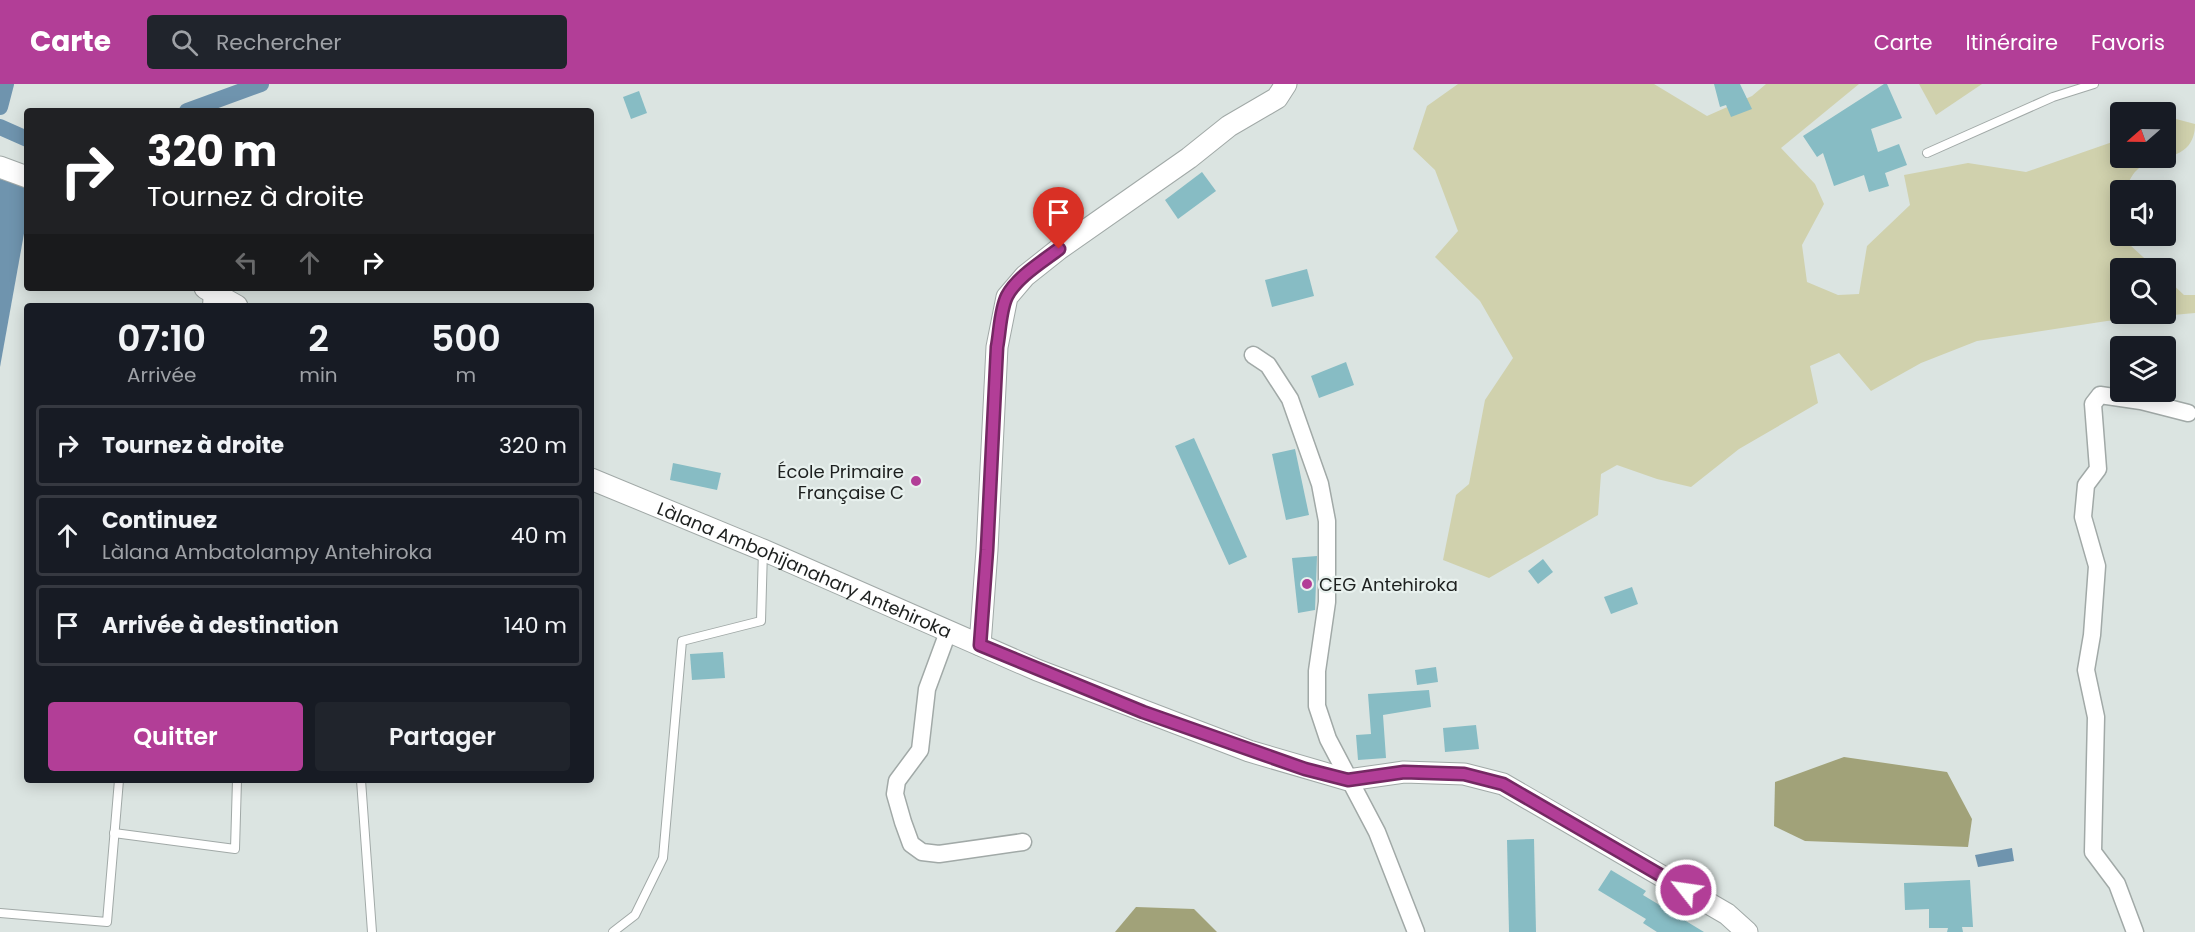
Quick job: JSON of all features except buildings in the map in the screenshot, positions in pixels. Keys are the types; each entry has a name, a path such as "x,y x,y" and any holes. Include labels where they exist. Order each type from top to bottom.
{"street":[{"path":"980,645 997,347 1007,297 1025,276 1059,249 1189,158 1229,126 1276,98 1286,84"},
{"path":"0,167 24,176"},
{"path":"207,295 229,303"},
{"path":"1253,355 1268,365 1290,399 1320,484 1327,521 1329,562 1327,602 1317,671 1317,706 1348,780 1377,832 1416,932"},
{"path":"2135,932 2117,884 2092,852 2096,717 2085,670 2092,635 2097,566 2083,517 2086,485 2098,469 2093,405 2100,394 2142,401 2188,413"},
{"name":"Làlana Ambohijanahary Antehiroka","path":"594,480 763,550 948,632 1143,712 1250,751 1348,780 1404,772 1464,774 1503,784 1727,914 1747,932"},
{"path":"948,632 927,689 920,750 897,781 895,794 903,822 911,844 922,852 939,854 1023,842"}],"lane":[{"path":"1927,153 2053,97 2094,84"},
{"path":"613,932 635,915 663,858 682,641 761,621 763,550"},
{"path":"0,913 106,922 118,783"},
{"path":"114,833 235,849 237,783"},
{"path":"361,783 372,932"}],"green space":[{"path":"1458,84 1654,84 1707,116 1752,96 1766,84 1859,84 1781,148 1815,184 1824,204 1802,245 1807,282 1838,295 1859,294 1867,246 1910,205 1904,175 1968,163 2026,172 2110,143 2110,168 2140,168 2130,180 2110,180 2110,246 2131,246 2144,258 2110,258 2110,321 1977,341 1921,363 1871,391 1839,353 1810,366 1818,403 1739,449 1691,487 1657,479 1617,465 1601,474 1598,515 1489,578 1443,560 1456,495 1469,484 1485,400 1513,358 1480,301 1435,257 1458,231 1435,170 1413,149 1427,106"},
{"path":"1919,84 1982,84 1936,115"},
{"path":"2176,119 2195,124 2193,137 2176,154"},
{"path":"2176,287 2184,295 2195,295 2195,313 2176,315"},
{"path":"1844,757 1947,772 1972,819 1968,847 1805,841 1774,826 1775,782"},
{"path":"1136,907 1194,909 1217,932 1115,932"}],"water":[{"path":"0,179 24,186 24,234 0,367"},
{"path":"2012,848 2014,861 1978,867 1975,855"}],"waterway":[{"path":"0,107 6,84"},
{"path":"195,108 261,84"},
{"path":"0,127 24,138"}],"place":[{"name":"École Primaire Française C","path":"916,481"},
{"name":"CEG Antehiroka","path":"1307,584"}],"route":[{"path":"1059,249 1025,276 1007,297 1000,330 997,347 980,645 1036,670 1143,712 1305,769 1348,780 1404,772 1464,774 1503,784 1686,890"}]}
